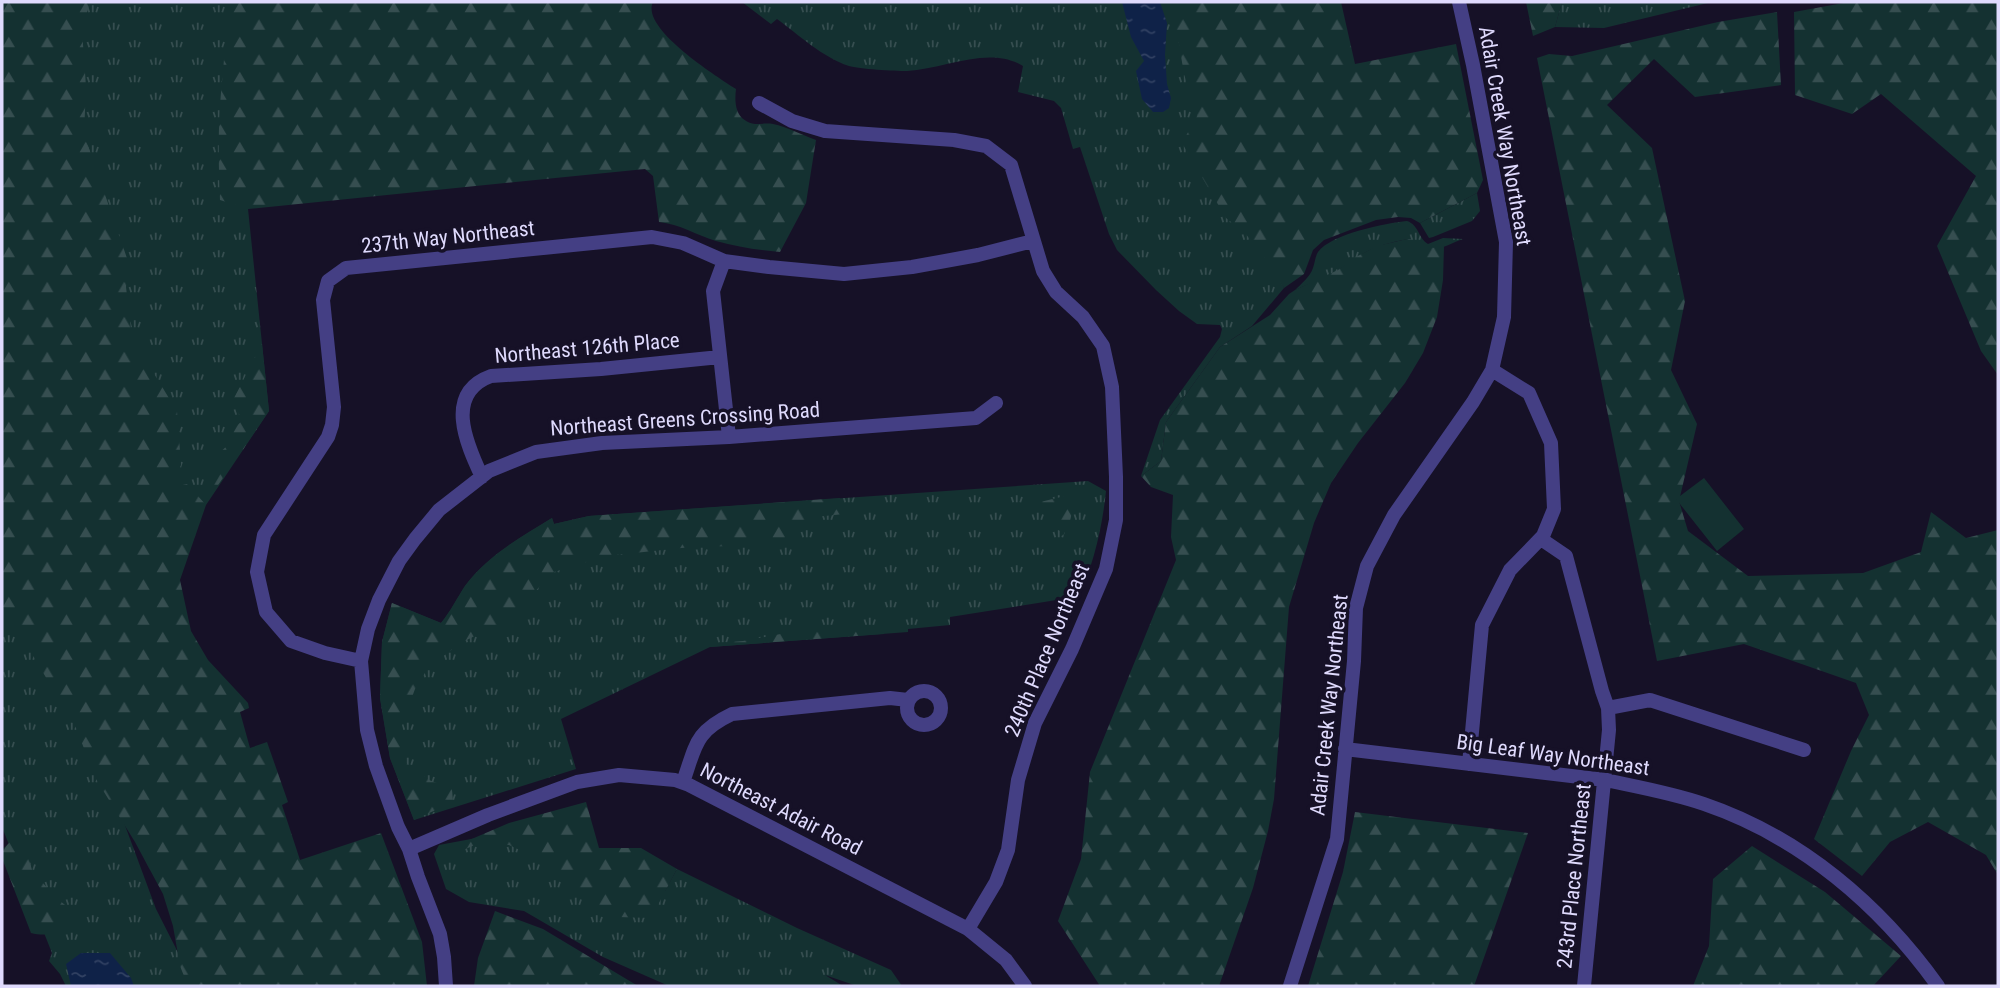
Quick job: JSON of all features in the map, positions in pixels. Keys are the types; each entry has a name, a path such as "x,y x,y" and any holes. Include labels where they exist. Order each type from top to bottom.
{"street":[{"name":"Adair Creek Way Northeast","path":"1290,986 1337,839 1354,661 1356,608 1367,566 1394,515 1473,402 1492,370 1504,317 1506,242 1459,2"},
{"name":"240th Place Northeast","path":"759,103 792,121 825,131 954,140 986,146 1012,165 1042,271 1056,292 1083,317 1103,346 1112,387 1116,477 1116,520 1106,569 1072,649 1035,723 1018,780 1008,850 996,882 968,929"},
{"name":"237th Way Northeast","path":"362,661 325,653 291,641 266,612 257,572 264,535 328,437 332,425 334,407 323,300 328,281 346,268 652,237 683,243 724,261 845,274 978,256 1033,241"},
{"path":"724,261 713,291 729,437"},
{"name":"Northeast 126th Place","path":"482,477 471,454 462,410 465,398 479,380 491,376 601,369 720,357"},
{"path":"1469,764 1482,625 1510,570 1541,538 1554,509 1551,443 1529,393 1492,370"},
{"name":"Northeast Greens Crossing Road","path":"446,986 440,934 373,754 367,730 362,661 368,629 379,600 400,561 439,510 489,471 536,452 602,443 729,437 976,418 996,403"},
{"name":"243rd Place Northeast","path":"1541,538 1566,556 1601,691 1608,708 1605,780 1584,986"},
{"path":"682,782 704,730 732,715 890,698 908,700"},
{"path":"1608,708 1650,700 1804,750"},
{"name":"Big Leaf Way Northeast","path":"1345,749 1605,780 1705,805 1794,847 1850,888 1905,942 1938,986"},
{"name":"Northeast Adair Road","path":"409,849 488,815 577,782 619,775 675,780 968,929 1006,960 1025,986"}],"green space":[{"path":"2,2 90,2 82,30 86,87 84,134 129,264 126,287 132,338 177,411 181,465 170,488 187,484 206,505 180,580 191,631 208,660 248,703 249,708 240,712 250,748 267,742 288,802 282,805 300,860 381,833 422,942 427,986 188,986 180,966 173,926 163,894 96,779 76,728 32,654 15,614 2,606"},
{"path":"56,2 280,2 248,209 269,411 206,505 142,523"},
{"path":"235,2 653,2 652,13 668,38 736,89 736,106 744,120 755,124 778,125 816,140 806,203 780,252 724,243 659,222 653,176 645,169 248,209 220,200 221,89 226,37"},
{"path":"742,2 1172,2 1262,243 1284,288 1252,326 1220,347 1166,422 1161,461 1141,476 1160,420 1220,337 1222,329 1220,325 1197,324 1179,311 1117,250 1109,234 1080,147 1073,149 1061,108 1054,101 1018,92 1023,66 1010,60 981,58 907,71 849,66 820,51 777,19 771,24"},
{"path":"1172,2 1341,2 1355,64 1456,44 1483,180 1477,193 1420,223 1411,218 1398,217 1376,220 1324,240 1313,250 1304,274 1284,288 1245,233 1226,218 1182,143 1197,116 1184,74"},
{"path":"1526,2 1562,2 1555,27 1533,36"},
{"path":"1562,2 1712,2 1604,28 1555,27"},
{"path":"1849,2 1998,2 1998,375 1981,351 1937,246 1976,176 1881,94 1852,114 1795,95 1794,12"},
{"path":"1777,12 1781,85 1695,97 1654,59 1607,105 1652,148 1685,301 1671,370 1697,424 1679,501 1688,531 1748,576 1863,573 1921,552 1931,512 1966,538 1998,530 1998,875 1986,855 1928,822 1890,842 1862,876 1814,839 1869,715 1856,683 1744,644 1657,661 1537,58 1549,54 1572,56 1718,22"},
{"path":"1477,193 1480,211 1472,221 1429,238 1420,223"},
{"path":"1407,221 1414,225 1428,244 1443,238 1463,239 1432,249 1408,240 1376,247 1330,275 1295,290 1310,274 1318,252 1334,240 1360,230"},
{"path":"1407,239 1431,248 1444,246 1443,280 1437,317 1423,353 1405,383 1331,483 1314,523 1289,607 1274,799 1268,831 1253,888 1219,986 1100,986 1058,921 1081,859 1090,772 1176,560 1171,537 1173,495 1151,487 1141,476 1161,461 1166,422 1220,347 1270,315 1295,290 1338,270 1377,246"},
{"path":"262,344 269,411 216,488 209,480 208,463 227,446 224,437 242,421 233,400"},
{"path":"1704,478 1744,529 1717,551 1676,499"},
{"path":"1088,481 1106,491 1096,548 1077,601 1069,598 950,617 950,625 908,629 908,632 710,647 561,719 576,769 414,820 390,758 380,698 382,642 392,603 441,623 465,586 484,565 552,518 554,524 589,516"},
{"path":"1065,496 1074,504 1063,536 1056,525 1032,504"},
{"path":"840,498 844,514 815,517 798,526 797,540 606,556 554,572 508,619 459,644 428,668 415,689 402,724 406,763 429,780 452,789 453,802 414,820 390,758 380,698 382,642 392,603 441,623 465,586 484,565 552,518 554,524 589,516"},
{"path":"2,587 103,766 156,909 195,986 66,986 49,961 52,953 2,827"},
{"path":"884,625 884,634 710,647 707,644 743,641 807,629"},
{"path":"586,802 599,848 641,848 677,869 651,918 618,917 581,893 560,869 509,845 477,844 445,858 439,853 509,823"},
{"path":"1355,812 1528,833 1474,986 1308,986 1343,872"},
{"path":"525,829 665,891 677,869 797,928 891,970 902,986 857,986 825,975 843,986 669,986 603,957 524,911 469,902 446,889 434,854 439,845"},
{"path":"10,842 28,856 32,870 54,896 81,918 58,932 31,933 2,858 2,850"},
{"path":"1752,846 1825,892 1901,956 1873,986 1693,986 1709,946 1713,879"},
{"path":"495,911 543,929 638,986 474,986 478,958"}],"water":[{"path":"1122,2 1160,2 1167,23 1165,55 1171,98 1169,108 1163,112 1153,112 1142,99 1136,71 1144,61 1131,37"},
{"path":"81,953 110,953 131,978 134,986 71,986 66,964"}]}
